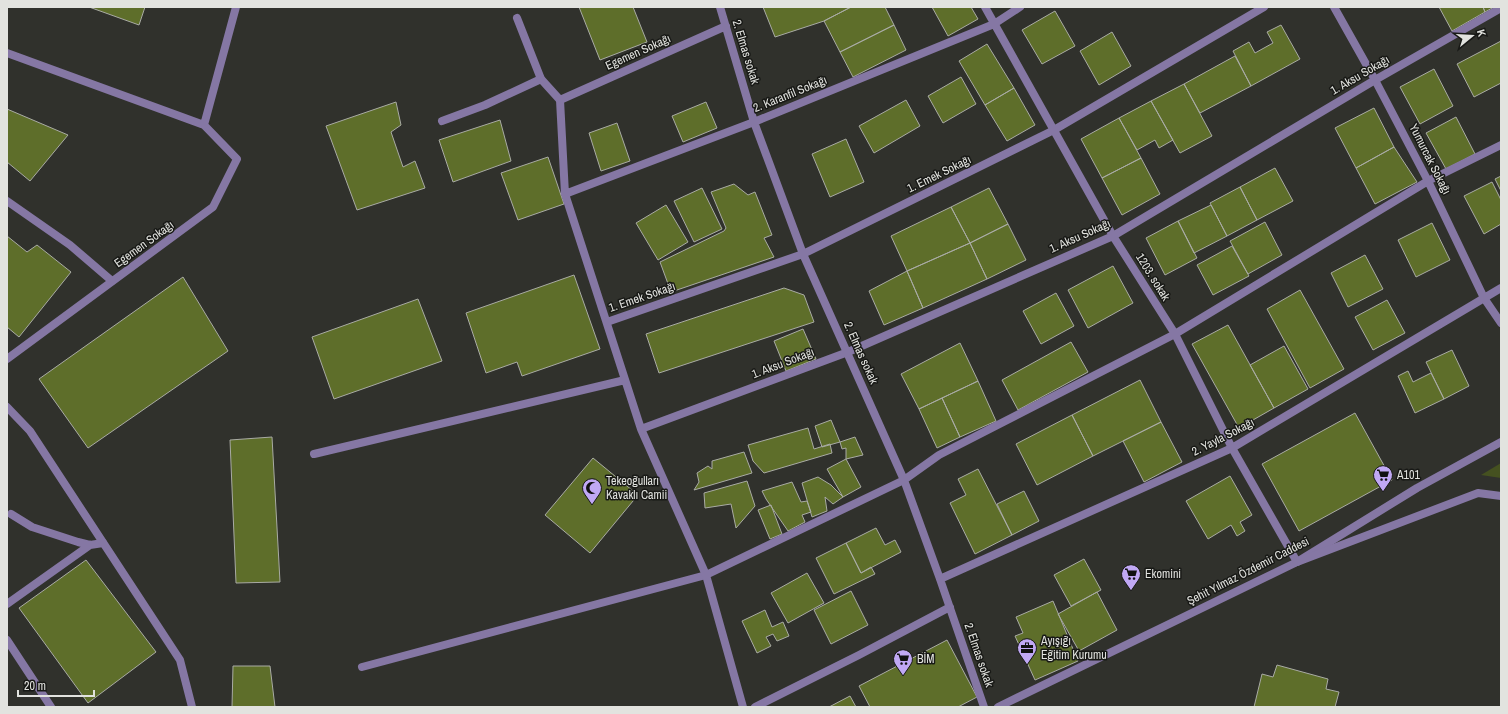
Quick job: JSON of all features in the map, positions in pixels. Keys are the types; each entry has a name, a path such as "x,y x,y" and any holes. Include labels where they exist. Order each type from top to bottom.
{"street":[{"path":"7,53 204,125 236,7"},
{"name":"2. Elmas sokak","path":"720,7 754,122 803,254 904,480 984,707"},
{"name":"1203. sokak","path":"985,7 1113,236 1175,334 1232,448 1297,562"},
{"name":"2. Karanfil Sokağı","path":"565,194 754,122 994,24 1020,7"},
{"name":"1. Emek Sokağı","path":"606,322 803,254 1054,130 1264,7"},
{"name":"Yumurcak Sokağı","path":"1334,7 1376,80 1428,181 1484,298 1501,323"},
{"name":"1. Aksu Sokağı","path":"641,429 848,352 1113,236 1376,80 1501,8"},
{"path":"517,18 541,79 560,100 565,194 641,429 706,575 743,707"},
{"name":"Egemen Sokağı","path":"560,100 726,26"},
{"path":"442,121 492,102 541,79"},
{"name":"Egemen Sokağı","path":"7,359 213,207 237,159 204,125"},
{"path":"362,667 706,575 904,480 939,455 1175,334 1428,181 1501,145"},
{"path":"7,200 70,245 112,281"},
{"name":"2. Yayla Sokağı","path":"940,579 1232,448 1501,288"},
{"path":"314,454 625,380"},
{"path":"7,407 30,431 180,660 192,707"},
{"name":"Şehit Yılmaz Özdemir Caddesi","path":"998,707 1297,562 1417,488 1501,442"},
{"path":"1297,562 1478,493 1501,496"},
{"path":"11,514 32,527 78,542 90,545 103,543"},
{"path":"7,604 90,545"},
{"path":"755,707 950,607"},
{"path":"7,640 51,707"}],"green space":[{"path":"1501,463 1501,478 1481,475"}],"building":[{"path":"89,7 145,7 139,25"},
{"path":"579,7 633,7 647,42 600,60"},
{"path":"763,7 851,7 824,21 775,37"},
{"path":"851,7 885,7 894,25 840,52 824,21"},
{"path":"932,7 971,7 978,19 948,36"},
{"path":"1439,7 1483,7 1485,12 1452,31"},
{"path":"1483,7 1494,7 1485,12"},
{"path":"1055,11 1075,46 1042,64 1022,30"},
{"path":"894,25 906,50 853,77 840,52"},
{"path":"1281,25 1300,59 1251,86 1233,51 1249,42 1255,53 1273,43 1267,32"},
{"path":"1112,32 1131,66 1099,85 1080,51"},
{"path":"1501,41 1501,83 1474,97 1457,64"},
{"path":"987,44 1014,88 985,105 959,61"},
{"path":"1235,56 1251,86 1200,113 1184,84"},
{"path":"1434,69 1453,106 1420,124 1400,87"},
{"path":"961,77 976,104 943,123 928,96"},
{"path":"1184,84 1212,136 1180,153 1151,101"},
{"path":"1014,88 1035,125 1007,141 985,105"},
{"path":"906,100 920,126 874,153 859,126"},
{"path":"1151,101 1173,140 1159,148 1155,140 1137,150 1119,118"},
{"path":"396,102 401,125 391,132 403,167 415,161 425,188 357,210 326,126"},
{"path":"706,102 717,128 683,142 672,116"},
{"path":"1374,108 1394,147 1356,168 1335,128"},
{"path":"7,109 68,135 30,181 7,162"},
{"path":"1456,117 1475,154 1446,169 1426,133"},
{"path":"1119,118 1141,158 1102,178 1081,139"},
{"path":"500,120 511,161 453,182 439,140"},
{"path":"617,123 630,161 601,171 589,133"},
{"path":"846,139 864,182 830,197 812,154"},
{"path":"1394,147 1417,182 1375,204 1356,168"},
{"path":"548,157 564,204 518,220 501,173"},
{"path":"1141,158 1160,194 1122,215 1102,178"},
{"path":"1275,168 1293,201 1257,220 1240,187"},
{"path":"1501,176 1501,191 1495,179"},
{"path":"1492,182 1501,200 1501,224 1484,234 1464,196"},
{"path":"734,184 748,195 755,192 772,235 764,238 774,257 671,292 660,262 724,231 726,228 711,192"},
{"path":"1240,187 1257,220 1227,236 1210,203"},
{"path":"702,188 722,229 694,242 674,201"},
{"path":"989,188 1008,224 970,243 951,207"},
{"path":"666,205 688,242 658,260 636,223"},
{"path":"1211,205 1227,236 1194,253 1178,221"},
{"path":"951,207 970,243 907,271 891,236"},
{"path":"1178,221 1197,258 1165,275 1146,238"},
{"path":"1265,222 1282,255 1248,274 1230,241"},
{"path":"1432,223 1450,260 1416,277 1398,240"},
{"path":"1008,224 1026,260 987,279 970,243"},
{"path":"7,236 27,252 37,245 71,272 19,337 7,327"},
{"path":"970,243 987,279 923,308 907,271"},
{"path":"1232,246 1249,276 1213,295 1197,265"},
{"path":"1365,255 1383,289 1348,307 1331,273"},
{"path":"1113,266 1133,303 1088,328 1068,290"},
{"path":"907,271 923,308 884,325 869,291"},
{"path":"574,275 600,349 522,376 517,362 486,373 466,313"},
{"path":"183,277 228,351 88,448 39,379"},
{"path":"784,288 804,295 814,322 659,373 646,334"},
{"path":"1300,290 1344,369 1310,388 1267,309"},
{"path":"1056,293 1074,326 1041,344 1023,311"},
{"path":"418,299 442,361 334,399 312,337"},
{"path":"1387,300 1405,333 1373,350 1355,317"},
{"path":"1228,325 1274,408 1239,428 1192,344"},
{"path":"803,329 816,359 786,371 774,341"},
{"path":"1071,342 1088,372 1018,410 1002,380"},
{"path":"960,343 978,381 919,409 901,374"},
{"path":"1284,346 1308,389 1274,408 1250,365"},
{"path":"1452,350 1469,386 1444,399 1426,362"},
{"path":"1408,371 1413,382 1431,373 1444,399 1415,413 1398,376"},
{"path":"1140,380 1161,422 1093,456 1072,415"},
{"path":"978,381 996,421 960,437 942,398"},
{"path":"942,398 960,437 937,448 919,409"},
{"path":"1355,413 1392,480 1299,531 1262,464"},
{"path":"1072,415 1093,456 1037,485 1016,444"},
{"path":"831,420 840,442 822,447 815,426"},
{"path":"1161,422 1182,462 1144,482 1123,441"},
{"path":"808,428 814,449 830,444 832,453 764,473 753,461 748,445"},
{"path":"272,437 280,582 236,583 230,440"},
{"path":"855,437 863,455 846,459 846,448 842,449 840,442"},
{"path":"744,452 752,473 694,490 699,482 697,473 708,466 712,469 712,461"},
{"name":"Tekeoğulları Kavaklı Camii","path":"593,458 638,495 590,553 545,515"},
{"path":"846,459 861,487 843,497 827,469"},
{"path":"978,469 1012,535 975,554 950,503 966,495 958,479"},
{"path":"1230,476 1252,515 1240,522 1245,531 1237,536 1231,525 1208,539 1186,501"},
{"path":"818,477 831,485 843,497 833,504 825,497 827,511 812,517 802,483"},
{"path":"747,481 755,506 736,528 731,504 705,508 704,493"},
{"path":"792,482 801,502 807,501 811,512 802,515 805,522 788,531 762,491"},
{"path":"1024,491 1039,521 1012,535 997,504"},
{"path":"771,505 782,534 770,539 758,510"},
{"path":"876,528 885,545 895,540 901,552 861,573 846,543"},
{"path":"846,543 861,573 871,567 875,574 834,594 816,558"},
{"path":"1084,559 1101,590 1071,606 1054,575"},
{"path":"86,560 156,652 88,703 19,608"},
{"path":"807,573 824,603 788,623 771,593"},
{"path":"851,591 868,625 831,644 814,610"},
{"path":"1097,592 1117,630 1079,651 1058,614"},
{"path":"1053,601 1078,661 1035,680 1015,636 1023,633 1016,617"},
{"path":"765,610 772,627 783,622 789,636 777,641 773,634 766,637 771,646 757,653 742,621"},
{"path":"947,640 977,697 958,707 870,707 859,686"},
{"path":"1277,665 1328,679 1326,689 1339,692 1335,707 1254,707 1262,674 1273,677"},
{"path":"233,666 270,666 275,707 232,707"},
{"path":"850,696 856,707 829,707"}],"place":[{"name":"A101","path":"1383,492"},
{"name":"Tekeoğulları Kavaklı Camii","path":"592,505"},
{"name":"Ekomini","path":"1131,591"},
{"name":"Ayışığı Eğitim Kurumu","path":"1027,665"},
{"name":"BİM","path":"903,676"}]}
